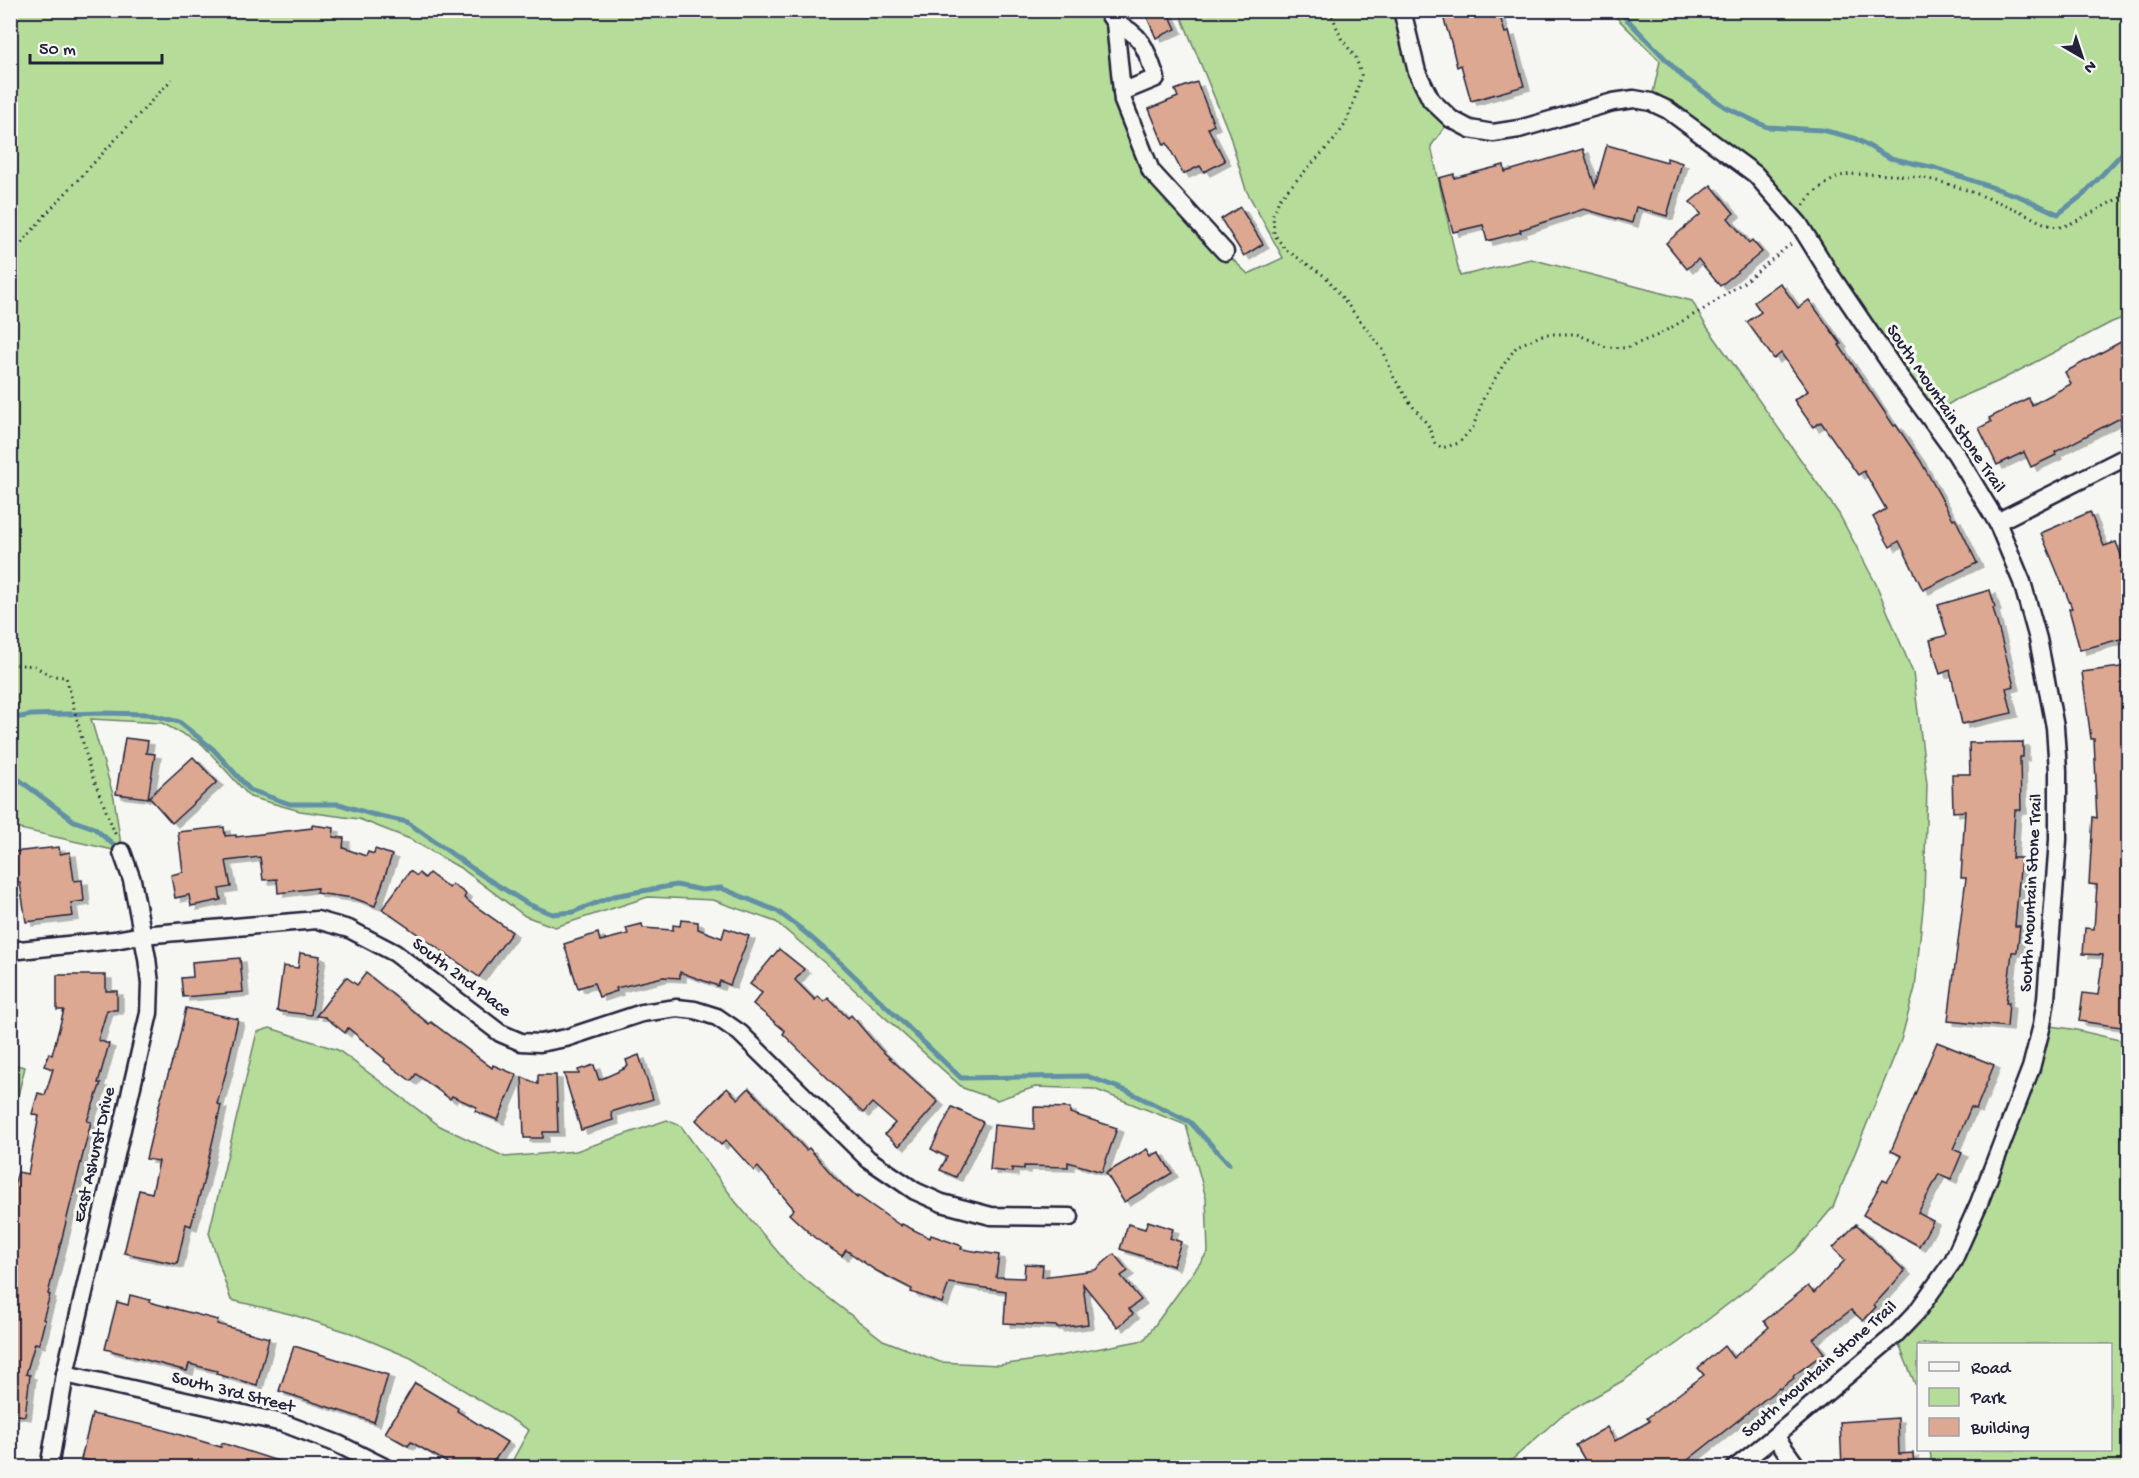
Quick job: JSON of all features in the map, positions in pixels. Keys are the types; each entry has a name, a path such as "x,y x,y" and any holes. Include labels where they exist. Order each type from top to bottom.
{"street":[{"name":"South Mountain Stone Trail","path":"1402,10 1417,72 1431,100 1451,119 1470,129 1493,133 1518,129 1613,102 1634,99 1651,102 1668,110 1755,174 1799,224 1899,376 1956,454 1997,522 2025,594 2038,639 2055,727 2058,770 2058,840 2046,999 2031,1068 1979,1203 1953,1261 1916,1313 1895,1335 1735,1467"},
{"path":"1110,17 1123,101 1151,171 1225,252"},
{"path":"1110,17 1129,29 1145,47 1156,78 1122,92"},
{"path":"1997,522 2128,456"},
{"name":"East Ashurst Drive","path":"50,1467 65,1374 149,1013 150,983 142,935 132,880 122,852"},
{"name":"South 2nd Place","path":"10,951 142,935 317,920 349,929 395,953 500,1033 521,1042 540,1043 566,1038 642,1013 677,1008 695,1010 717,1017 740,1033 868,1159 915,1191 942,1203 991,1216 1070,1217"},
{"name":"South 3rd Street","path":"65,1374 283,1423 338,1444 386,1467"},
{"path":"1775,1436 1798,1467"}],"path":[{"path":"1330,10 1341,38 1356,58 1361,75 1346,123 1336,138 1280,198 1273,214 1274,234 1285,249 1326,277 1383,350 1393,376 1410,404 1428,425 1435,443 1442,448 1459,443 1473,427 1484,397 1518,346 1545,334 1577,334 1606,347 1626,348 1656,336 1704,309 1744,282 1796,239 1806,200 1823,186 1843,175 1916,177 1969,192 2018,210 2040,222 2060,227 2128,194"},
{"path":"10,257 47,213 172,79"},
{"path":"10,663 34,666 52,676 66,677 90,770 122,852"}],"green space":[{"path":"10,11 1106,11 1142,153 1225,252 1248,274 1283,258 1246,190 1229,133 1179,11 1402,11 1417,72 1451,119 1431,146 1460,276 1531,259 1692,301 1705,324 1839,514 1876,584 1913,673 1927,784 1924,898 1915,988 1901,1040 1833,1207 1795,1252 1679,1342 1624,1380 1561,1416 1504,1467 509,1467 529,1430 411,1358 351,1333 290,1314 231,1300 209,1233 257,1032 270,1028 338,1050 440,1126 505,1157 576,1151 667,1120 681,1126 735,1201 793,1270 883,1340 940,1362 999,1365 1144,1340 1208,1252 1206,1198 1186,1125 1094,1089 1035,1087 997,1100 963,1088 776,922 713,900 648,897 555,927 525,916 462,869 410,839 359,819 300,811 250,797 202,744 162,723 91,719 114,798 122,852 11,827"},
{"path":"1610,11 2128,11 2128,316 2112,322 1999,381 1957,399 1928,417 1788,210 1651,102 1660,61"},
{"path":"2042,1025 2072,1029 2128,1042 2128,1467 1932,1467 1930,1451 2112,1451 2112,1343 1917,1343 1917,1389 1895,1335 1953,1261"},
{"path":"10,1064 25,1067 11,1124"}],"building":[{"path":"1144,10 1167,10 1176,29 1156,38"},
{"path":"1441,10 1498,10 1505,33 1509,32 1524,86 1471,101 1461,65 1457,67"},
{"path":"1197,82 1214,125 1208,128 1225,161 1204,172 1200,166 1183,174 1167,143 1164,145 1149,109 1178,97 1175,90"},
{"path":"1607,145 1667,162 1667,158 1682,163 1667,216 1636,207 1632,223 1584,209 1520,230 1521,232 1487,241 1483,225 1453,232 1439,178 1454,174 1454,178 1504,165 1505,172 1583,149 1595,187"},
{"path":"1711,185 1734,213 1728,218 1749,243 1752,240 1762,252 1720,286 1698,259 1687,269 1666,243 1701,214 1690,202"},
{"path":"1240,207 1263,244 1244,256 1221,219"},
{"path":"1780,283 1798,308 1809,300 1841,344 1839,345 1894,426 1896,425 1920,460 1953,519 1955,518 1977,563 1923,590 1899,541 1890,547 1873,517 1886,509 1864,471 1858,475 1821,422 1813,427 1794,400 1808,391 1781,353 1774,359 1747,322 1761,312 1754,302"},
{"path":"2128,338 2128,414 2031,467 2024,452 1997,465 1979,428 1991,422 1989,418 2028,398 2032,405 2071,384 2065,372"},
{"path":"2090,512 2104,546 2116,542 2127,570 2120,573 2128,605 2128,637 2080,650 2069,609 2072,608 2041,533"},
{"path":"1990,590 2014,686 2006,688 2012,713 1962,724 1950,670 1940,674 1930,640 1947,635 1938,605"},
{"path":"2128,666 2128,1028 2079,1021 2083,993 2098,995 2103,955 2083,954 2085,928 2094,929 2097,885 2089,884 2093,817 2097,818 2094,739 2091,739 2082,672"},
{"path":"125,738 148,741 146,753 155,754 148,798 116,794"},
{"path":"2023,742 2023,757 2020,757 2021,810 2015,810 2012,858 2021,858 2015,926 2020,926 2017,952 2012,952 2006,1003 2009,1003 2007,1027 1948,1021 1966,878 1961,878 1965,811 1953,812 1952,774 1970,774 1969,743"},
{"path":"193,757 217,782 172,823 149,797"},
{"path":"312,825 334,828 333,837 344,838 343,848 366,856 368,852 374,854 375,849 392,855 375,906 353,898 316,893 317,888 278,893 277,879 263,880 260,857 226,861 231,887 219,889 221,900 191,906 189,895 175,898 171,875 183,872 178,832 224,827 225,836 236,835 236,837 312,828"},
{"path":"59,847 60,854 70,852 74,881 82,880 84,901 71,903 73,916 26,922 13,852"},
{"path":"410,871 417,876 419,873 425,878 429,873 449,888 452,884 466,894 464,898 512,932 479,977 382,909"},
{"path":"681,920 698,922 698,929 722,938 725,928 749,936 730,985 720,981 718,986 680,972 680,978 663,977 616,988 617,991 599,997 594,983 578,988 564,944 598,933 600,941 628,934 626,928 642,924 643,928 673,930 673,925 680,926"},
{"path":"779,949 804,969 795,980 815,1000 818,996 824,1002 828,998 848,1018 851,1015 880,1049 938,1102 899,1146 885,1134 895,1123 872,1103 863,1113 783,1034 785,1031 753,1004 762,993 750,984"},
{"path":"300,953 320,956 311,1015 277,1011 283,966 298,968"},
{"path":"240,958 243,992 183,997 181,978 193,977 192,962"},
{"path":"366,973 429,1024 431,1022 492,1068 493,1065 517,1075 498,1120 475,1111 477,1107 452,1096 450,1099 416,1074 411,1081 384,1061 385,1059 348,1028 345,1033 325,1017 316,1016 346,977 357,985"},
{"path":"57,975 106,975 106,991 117,991 117,1010 107,1010 98,1040 109,1044 98,1083 101,1083 87,1121 91,1122 48,1294 50,1295 39,1344 35,1343 26,1374 30,1375 25,1416 10,1414 10,1198 18,1172 28,1174 39,1116 32,1114 38,1093 45,1095 53,1069 44,1066 49,1053 52,1055 64,1010 57,1010"},
{"path":"186,1008 238,1019 217,1104 221,1105 203,1183 191,1226 186,1224 177,1264 124,1253 139,1190 152,1193 159,1161 146,1159"},
{"path":"1937,1042 1994,1065 1976,1109 1971,1107 1953,1149 1962,1153 1951,1179 1939,1174 1918,1213 1933,1221 1919,1246 1863,1215 1883,1180 1887,1182 1902,1156 1891,1151"},
{"path":"639,1055 653,1099 611,1112 613,1120 581,1130 564,1074 579,1074 578,1070 594,1065 599,1080 624,1069 628,1066 626,1060"},
{"path":"538,1075 556,1075 558,1132 543,1132 543,1138 524,1138 522,1077 538,1084"},
{"path":"727,1088 738,1099 749,1088 806,1150 809,1148 835,1178 857,1198 858,1196 901,1226 902,1224 930,1238 931,1235 962,1246 961,1249 999,1255 996,1277 1024,1278 1025,1264 1043,1265 1042,1277 1095,1270 1114,1254 1128,1271 1121,1276 1141,1300 1129,1309 1133,1314 1118,1327 1083,1284 1088,1324 1057,1328 1056,1326 1004,1323 1006,1291 949,1283 942,1303 911,1292 912,1289 875,1270 846,1250 842,1256 815,1238 789,1214 794,1209 758,1167 754,1171 726,1140 721,1145 696,1120"},
{"path":"952,1107 983,1122 956,1177 940,1170 947,1157 931,1149"},
{"path":"1034,1107 1070,1108 1070,1113 1117,1128 1102,1172 1068,1162 1068,1167 1024,1166 1024,1169 1012,1168 1012,1172 990,1170 994,1125 1034,1129"},
{"path":"1147,1149 1151,1156 1159,1152 1172,1173 1124,1202 1106,1173"},
{"path":"1148,1221 1173,1229 1170,1238 1181,1242 1173,1266 1120,1249 1128,1224 1145,1229"},
{"path":"1856,1224 1905,1271 1874,1305 1876,1307 1863,1321 1851,1310 1813,1339 1824,1353 1679,1467 1589,1467 1576,1445 1607,1427 1615,1441 1650,1421 1647,1418 1704,1375 1698,1368 1724,1346 1733,1358 1769,1327 1764,1321 1808,1286 1814,1293 1845,1260 1833,1248"},
{"path":"130,1295 218,1320 217,1324 269,1338 257,1385 189,1364 187,1371 105,1349 117,1302 128,1305"},
{"path":"294,1346 388,1375 374,1422 279,1391"},
{"path":"415,1383 458,1408 457,1411 507,1442 490,1467 455,1467 411,1442 408,1446 385,1433"},
{"path":"92,1414 157,1428 221,1447 222,1443 287,1464 287,1467 119,1467 81,1459"},
{"path":"1898,1418 1899,1454 1913,1453 1914,1467 1842,1467 1840,1422"}],"waterway":[{"path":"1618,10 1682,76 1725,107 1767,127 1822,130 1854,138 1890,158 1935,168 2021,197 2058,214 2083,195 2128,147"},
{"path":"10,719 31,715 103,713 148,714 179,722 213,749 250,790 290,804 339,804 407,822 483,876 528,904 552,914 573,912 614,896 676,885 702,890 721,888 777,911 800,928 846,968 961,1078 1087,1076 1127,1091 1190,1122 1229,1164"},
{"path":"10,773 74,821 94,828 121,851"}]}
